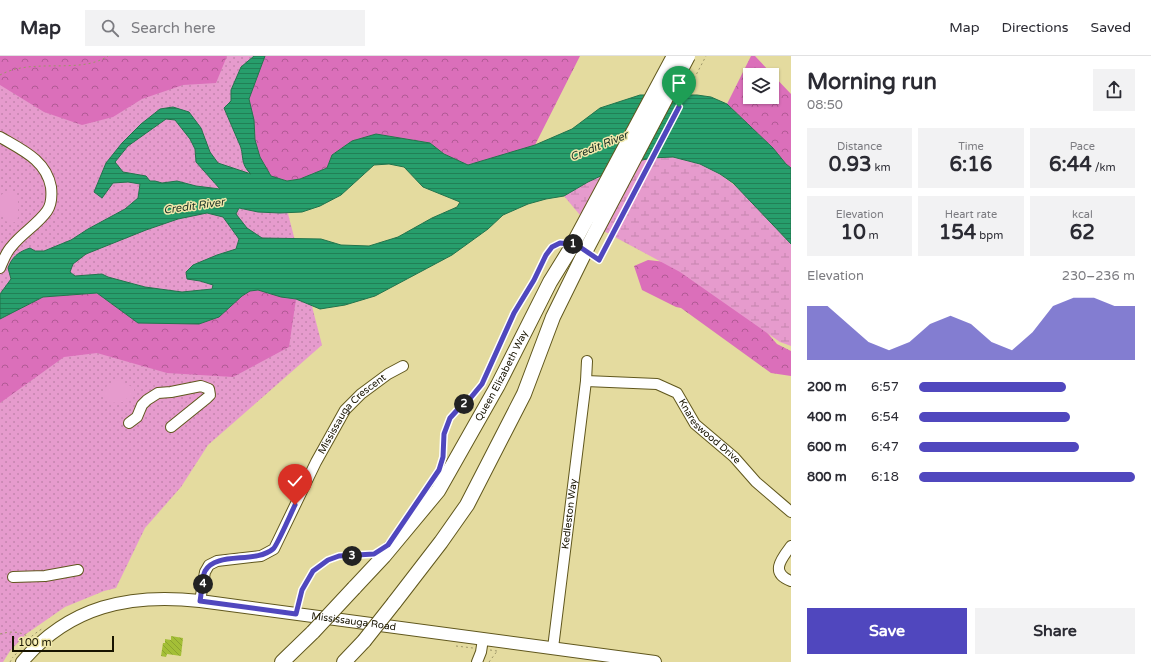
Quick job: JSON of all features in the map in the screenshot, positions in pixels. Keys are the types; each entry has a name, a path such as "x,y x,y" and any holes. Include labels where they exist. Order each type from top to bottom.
{"highway":[{"name":"Queen Elizabeth Way","path":"344,662 364,641 394,603 441,542 467,505 524,394 579,250 674,56"},
{"name":"Queen Elizabeth Way","path":"282,662 313,632 384,556 438,490 498,385 550,282 579,250 688,56"}],"main road":[{"name":"Mississauga Road","path":"22,662 48,636 75,618 96,609 117,603 156,598 200,601 554,648 581,657 655,662"}],"street":[{"path":"0,137 32,156 40,163 46,171 52,194 52,199 47,210 11,246 0,268"},
{"path":"586,381 587,361"},
{"name":"Mississauga Crescent","path":"200,601 205,572 209,565 217,561 261,556 274,549 316,462 345,410 362,394 388,374 403,366"},
{"name":"Knareswood Drive","path":"586,381 657,384 677,393 695,424 734,457 756,482 791,512"},
{"name":"Kedleston Way","path":"554,648 586,381"},
{"path":"128,422 137,417 142,405 158,393 201,386 209,389 210,395 171,427"},
{"path":"791,546 779,562 778,566 783,577 791,581"},
{"path":"13,577 45,576 78,570"},
{"path":"477,662 481,652 483,639"}],"path":[{"path":"0,75 18,68 74,65 100,61 108,56"},
{"path":"441,464 443,457 444,434 450,418 468,401 482,384 514,313 534,280 546,255 552,247 560,243 599,260 706,56"},
{"path":"296,614 302,590 313,571 328,560 339,556 374,554"},
{"path":"0,634 10,632 26,634 39,644"},
{"path":"452,644 461,646"},
{"path":"489,662 497,651 493,651"}],"green space":[{"path":"0,56 270,56 270,144 322,345 208,445 181,487 145,528 116,588 104,591 65,607 26,634 10,651 3,662 0,662"},
{"path":"0,56 227,56 216,83 183,85 142,99 113,117 82,125 44,112 0,85"},
{"path":"265,56 580,56 535,145 468,166 444,154 430,143 376,134 352,141 332,155 327,168 300,179 287,181 271,176 260,157 255,140 254,120 249,99"},
{"path":"751,56 755,56 766,68 745,68"},
{"path":"743,72 743,104 779,104 779,81 791,94 791,168 773,148 727,104"},
{"path":"673,157 697,163 713,170 725,178 749,198 791,244 791,346 780,342 680,272 585,221 564,196 606,172 628,163 651,158"},
{"path":"5,192 12,193 18,200 17,221 12,223 5,221 0,211 0,196"},
{"path":"648,260 666,262 751,314 777,344 791,351 791,376 771,373 681,308 642,290 634,266"},
{"path":"258,290 281,297 296,299 289,347 233,377 167,373 97,353 64,357 0,403 0,319 43,297 97,293 138,323 199,324 219,317 242,296 250,291"},
{"path":"115,380 121,381 134,388 134,392 123,402 109,403 104,397 106,387"}],"water":[{"name":"Credit River","path":"254,56 265,56 249,99 254,120 255,140 260,157 271,176 287,181 300,179 327,168 332,155 352,141 376,134 430,143 444,154 468,165 535,145 572,129 600,108 640,95 697,95 711,97 727,104 773,148 791,168 791,244 733,183 720,174 700,164 673,157 651,158 626,164 588,182 564,196 528,204 503,215 488,229 452,255 375,296 345,305 320,309 296,299 281,297 258,290 250,291 242,296 219,317 199,324 138,323 97,293 43,297 0,319 0,294 11,279 8,268 16,255 30,248 35,251 44,251 71,240 125,209 138,198 140,184 128,182 113,183 102,198 94,192 106,163 122,143 141,124 160,109 173,107 189,112 201,128 210,152 218,163 251,174 245,166 241,147 224,108 231,101 231,90 241,67","holes":["166,119 175,120 190,139 195,149 196,162 220,189 196,186 177,181 162,183 150,181 146,176 123,172 115,162 128,146","389,164 404,167 423,187 460,202 457,207 432,218 398,237 369,246 341,245 321,239 262,238 247,228 236,214 239,208 258,212 280,213 302,212 320,206 341,195 374,165","207,213 223,217 239,239 236,249 193,265 186,272 187,279 213,285 212,289 182,292 145,287 102,274 75,276 70,272 73,264 86,254 178,219"]}],"building":[{"path":"171,636 183,638 181,656 167,654 166,657 161,656 165,639 171,640"}],"route":[{"path":"295,505 274,549 261,556 217,561 209,565 205,572 200,601 296,614 302,590 313,571 328,560 339,556 374,554 388,545 439,470 443,457 444,434 450,418 468,401 482,384 514,313 534,280 546,255 552,247 560,243 567,243 577,245 599,260 679,107"}]}
